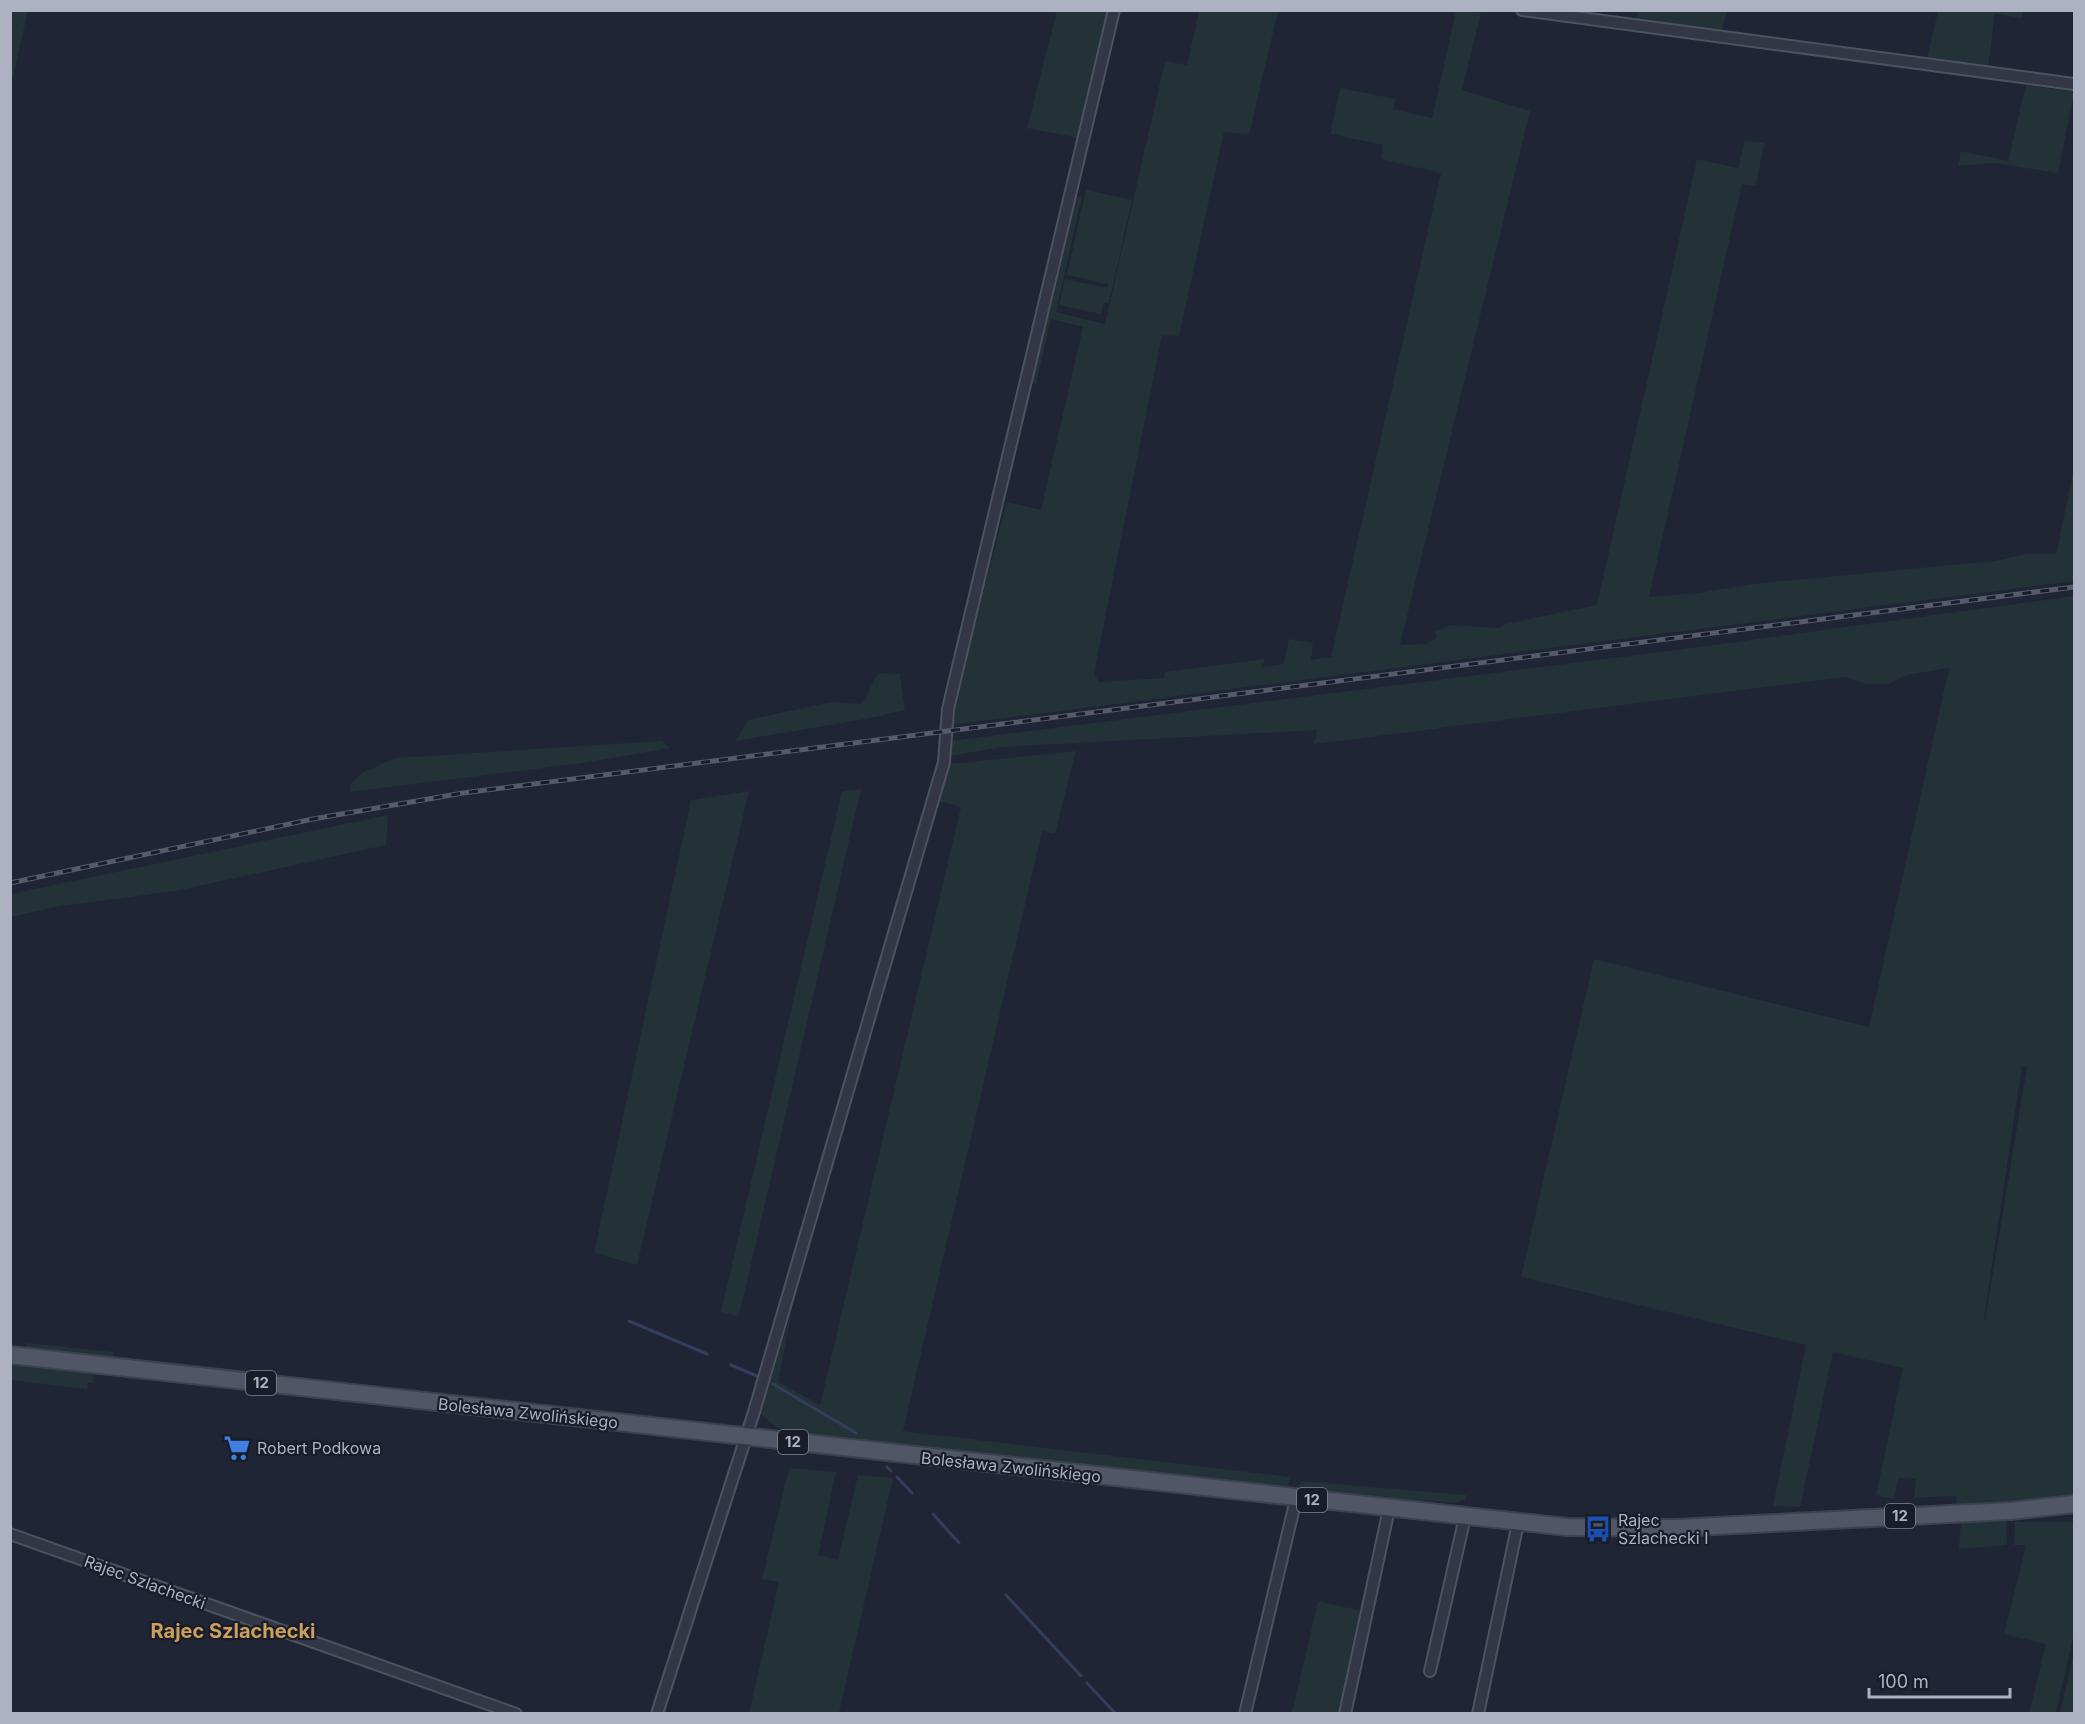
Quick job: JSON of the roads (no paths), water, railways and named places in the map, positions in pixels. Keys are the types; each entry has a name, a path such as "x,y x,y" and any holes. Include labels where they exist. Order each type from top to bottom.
{"main road":[{"name":"Bolesława Zwolińskiego","path":"10,1355 1296,1499 1588,1529 1643,1529 2014,1510 2074,1504"},
{"name":"Bolesława Zwolińskiego","path":"2014,1510 2074,1512"}],"street":[{"path":"657,1713 786,1306 944,762 948,709 1114,10"},
{"path":"1522,10 2074,84"},
{"path":"1245,1713 1296,1499"},
{"path":"1345,1713 1389,1509"},
{"path":"1430,1671 1465,1517"},
{"path":"1478,1713 1514,1553 1518,1523"},
{"name":"Rajec Szlachecki","path":"10,1534 516,1713"}],"waterway":[{"path":"629,1321 707,1354"},
{"path":"731,1365 757,1376"},
{"path":"773,1384 856,1433"},
{"path":"887,1467 891,1471"},
{"path":"897,1477 912,1493"},
{"path":"933,1514 959,1543"},
{"path":"1006,1595 1081,1676"},
{"path":"1087,1683 1116,1714"}],"railway":[{"path":"10,883 313,819 463,793 2074,587"}],"place":[{"name":"Robert Podkowa","path":"237,1448"},
{"name":"Rajec Szlachecki I","path":"1598,1529"}],"district":[{"name":"Rajec Szlachecki","path":"233,1631"}]}
